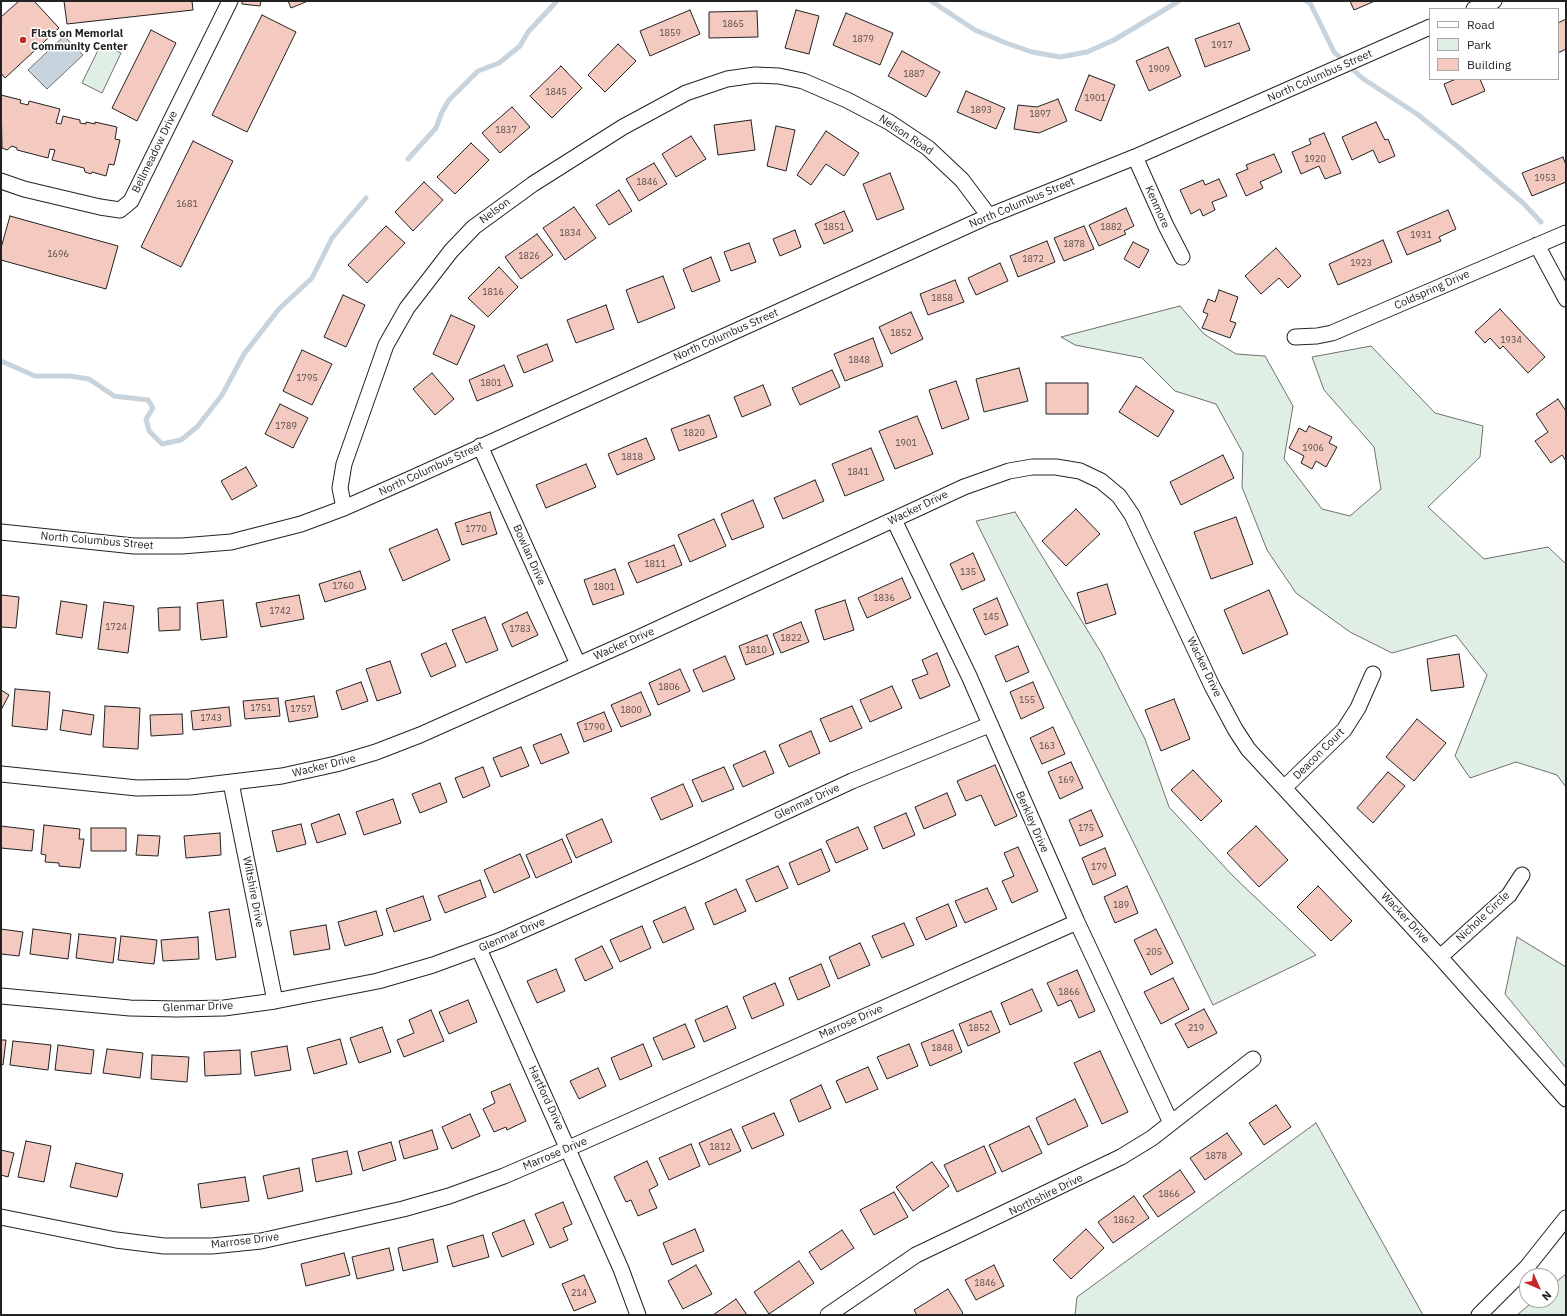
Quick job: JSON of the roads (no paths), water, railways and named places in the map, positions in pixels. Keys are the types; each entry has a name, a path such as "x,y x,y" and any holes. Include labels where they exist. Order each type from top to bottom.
{"street":[{"name":"Bellmeadow Drive","path":"1,181 24,189 100,207 120,210 131,201 230,1"},
{"path":"1476,8 1494,1"},
{"name":"North Columbus Street","path":"1,532 134,546 207,545 254,537 301,524 344,508 989,216 1134,157 1429,28"},
{"name":"Nelson","path":"344,508 340,488 344,464 386,345 407,308 425,282 451,251 474,227 533,184 623,126 686,93 727,79 755,75 780,76 803,81"},
{"name":"Nelson Road","path":"803,81 847,100 889,122 922,144 962,180 989,216"},
{"name":"Kenmore","path":"1134,157 1182,257"},
{"name":"Coldspring Drive","path":"1295,337 1317,336 1332,333 1566,233"},
{"path":"1537,245 1566,300"},
{"name":"Bowlan Drive","path":"480,446 578,664"},
{"name":"Wacker Drive","path":"1,774 137,788 190,787 282,776 336,764 376,752 420,735 957,490 1009,471 1032,467 1056,467 1080,471 1101,481 1119,496 1132,515 1212,686 1235,729 1248,749 1440,957 1566,1099"},
{"name":"Berkley Drive","path":"894,520 969,676 1077,922 1171,1123"},
{"name":"Deacon Court","path":"1284,788 1344,730 1358,708 1373,674"},
{"name":"Glenmar Drive","path":"1,996 130,1008 224,1008 275,1001 378,980 433,965 478,949 699,852 852,781 989,724"},
{"name":"Wiltshire Drive","path":"231,783 275,1001"},
{"name":"Nichole Circle","path":"1440,957 1509,895 1522,875"},
{"name":"Marrose Drive","path":"1,1217 116,1240 164,1246 236,1244 308,1231 403,1209 449,1196 504,1176 1077,922"},
{"name":"Hartford Drive","path":"478,949 569,1148 621,1269 638,1315"},
{"name":"Northshire Drive","path":"828,1315 916,1255 982,1226 1121,1157 1171,1123 1253,1059"},
{"path":"1479,1315 1527,1267 1566,1218"}],"waterway":[{"path":"408,159 436,128 442,112 449,100 478,71 499,63 520,46 528,32 557,1"},
{"path":"931,1 975,30 1032,52 1060,57 1087,52 1114,40 1179,1"},
{"path":"1306,1 1310,3 1334,52 1362,78 1417,114 1457,146 1523,203 1541,222"},
{"path":"1,361 35,376 70,376 89,379 114,396 148,400 153,408 146,419 149,431 162,444 181,440 197,427 222,395 244,354 279,309 312,278 332,238 366,198"}],"place":[{"name":"Flats on Memorial Community Center","path":"23,40"}]}
